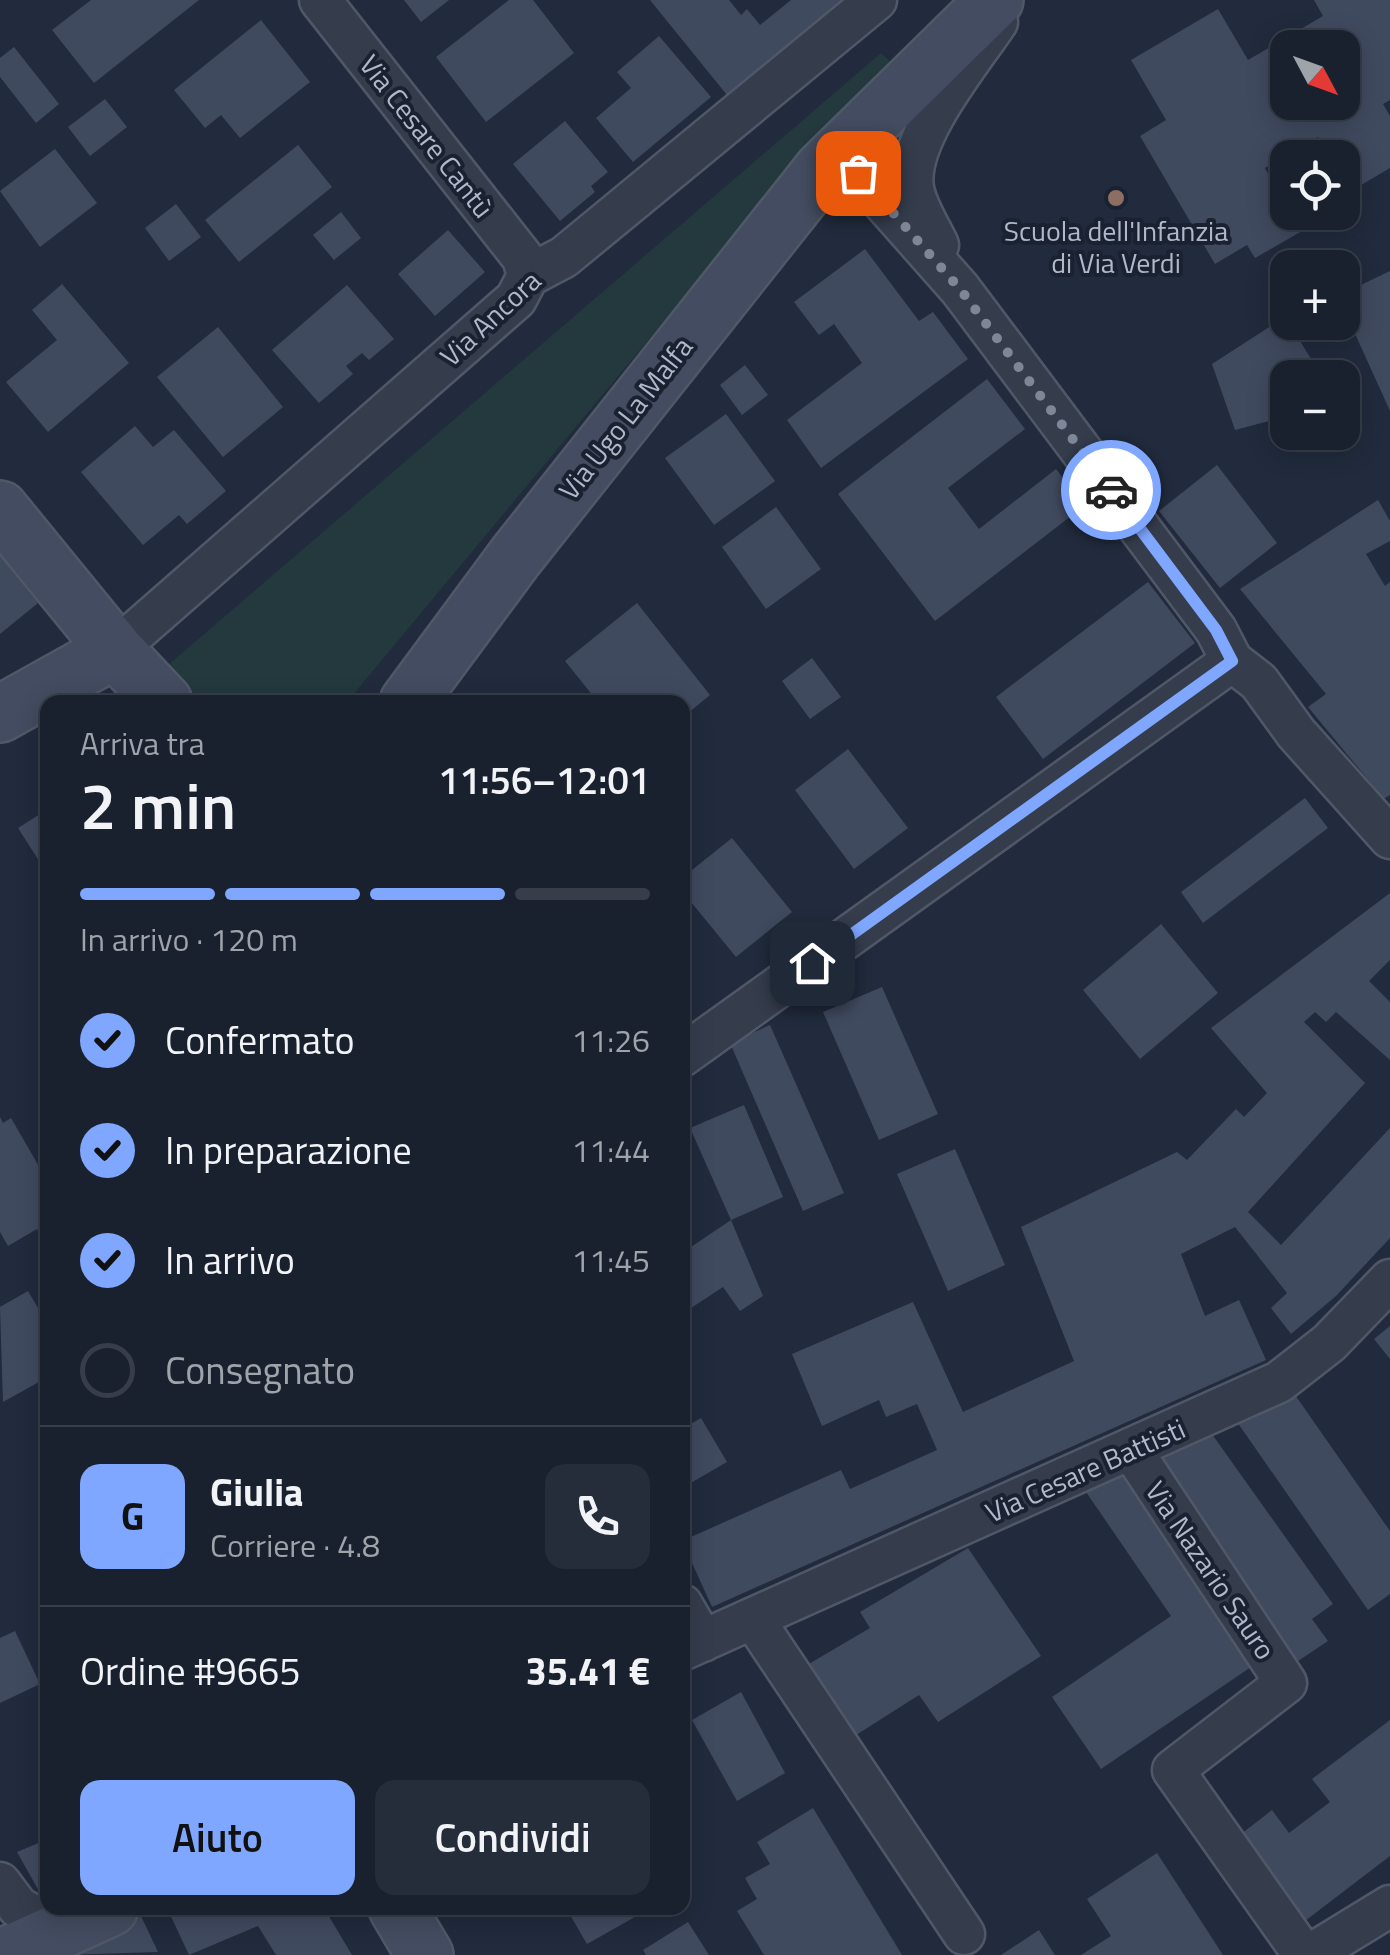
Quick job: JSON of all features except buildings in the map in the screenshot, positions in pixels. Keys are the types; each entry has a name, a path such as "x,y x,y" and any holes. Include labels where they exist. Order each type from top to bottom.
{"street":[{"name":"Via Cesare Cantù","path":"320,0 522,258 528,276"},
{"name":"Via Ancora","path":"115,650 516,299 528,276 564,257 876,0"},
{"name":"Via Ugo La Malfa","path":"408,695 838,151 995,0"},
{"path":"960,289 917,202 914,166 937,113 1011,0"},
{"path":"838,151 960,289 1216,630 1232,661 1259,682 1296,733 1390,838"},
{"path":"0,509 115,650 157,695"},
{"path":"0,714 115,650"},
{"path":"690,1050 1232,661"},
{"name":"Via Cesare Battisti","path":"693,1646 1279,1382 1329,1343 1390,1280"},
{"name":"Via Nazario Sauro","path":"1131,1449 1286,1683 1173,1770 1307,1955 1390,1906"},
{"path":"754,1620 964,1934"},
{"path":"0,1883 18,1907 60,1932"},
{"path":"7,1955 95,1915"},
{"path":"401,1915 424,1955"}],"green space":[{"path":"881,53 892,63 679,303 353,695 200,695 167,666"}],"way so far":[{"path":"858,173 960,289 1111,490"}],"place":[{"name":"Scuola dell'Infanzia di Via Verdi","path":"1116,198"}],"route":[{"path":"812,963 1232,661 1216,630 1111,490"}]}
